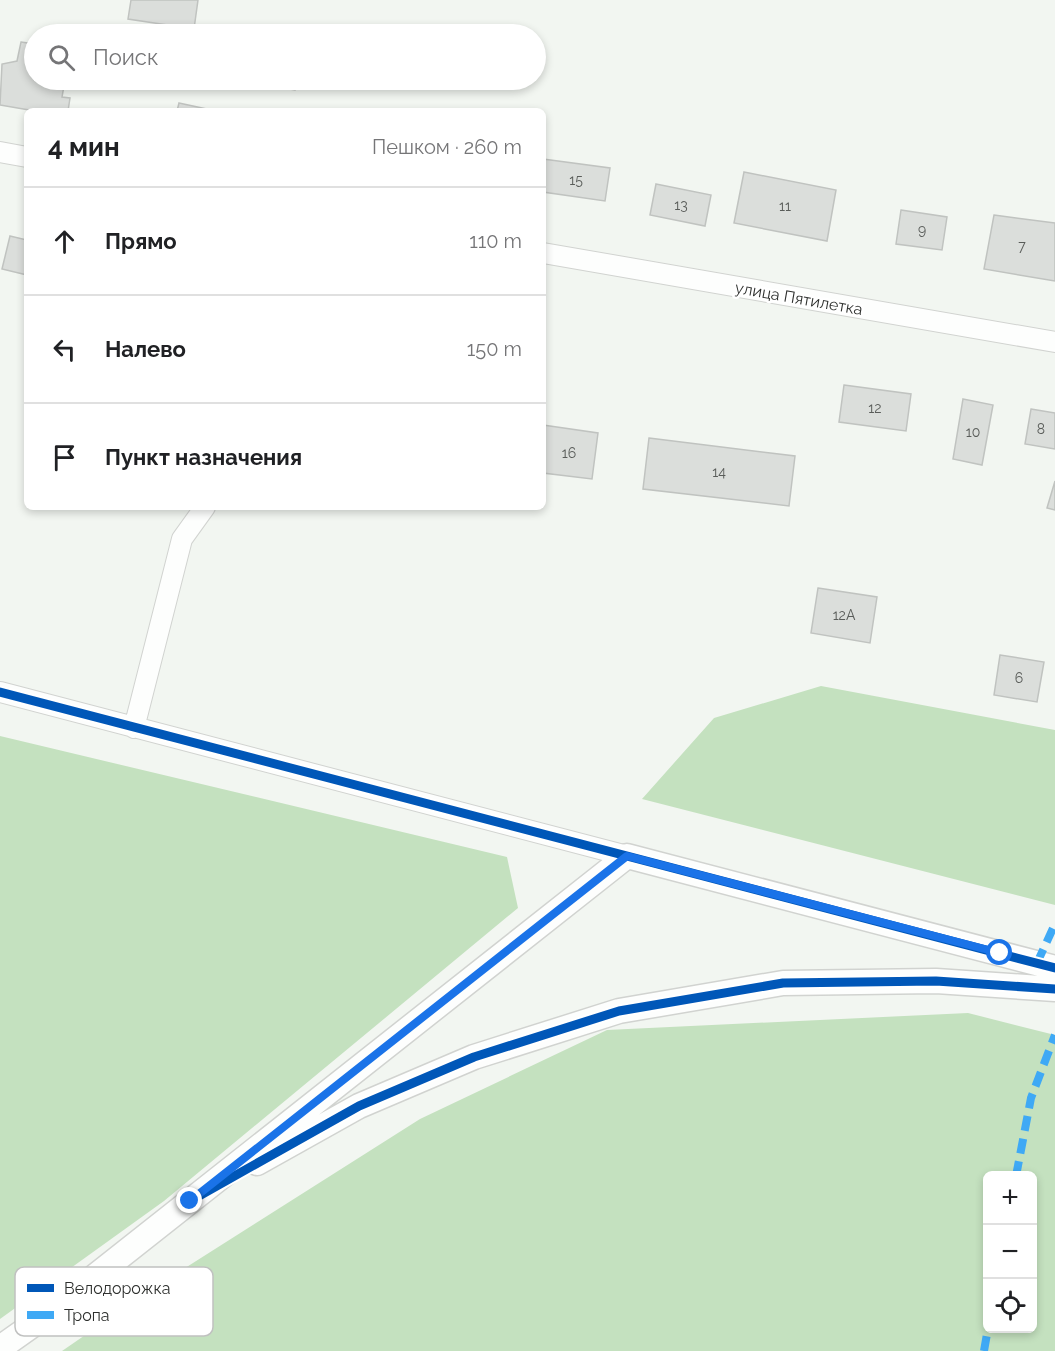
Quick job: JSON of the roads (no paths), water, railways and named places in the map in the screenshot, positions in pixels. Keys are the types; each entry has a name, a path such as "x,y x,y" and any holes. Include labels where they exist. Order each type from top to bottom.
{"street":[{"path":"0,152 24,156"},
{"name":"улица Пятилетка","path":"546,254 1055,342"},
{"path":"186,533 194,510"},
{"path":"134,728 182,539 203,510"},
{"path":"0,692 1055,968"},
{"path":"107,1267 627,856"},
{"path":"190,1201 359,1106 474,1057 619,1011 783,983 936,981 1055,989"},
{"path":"0,1348 17,1336"}]}
